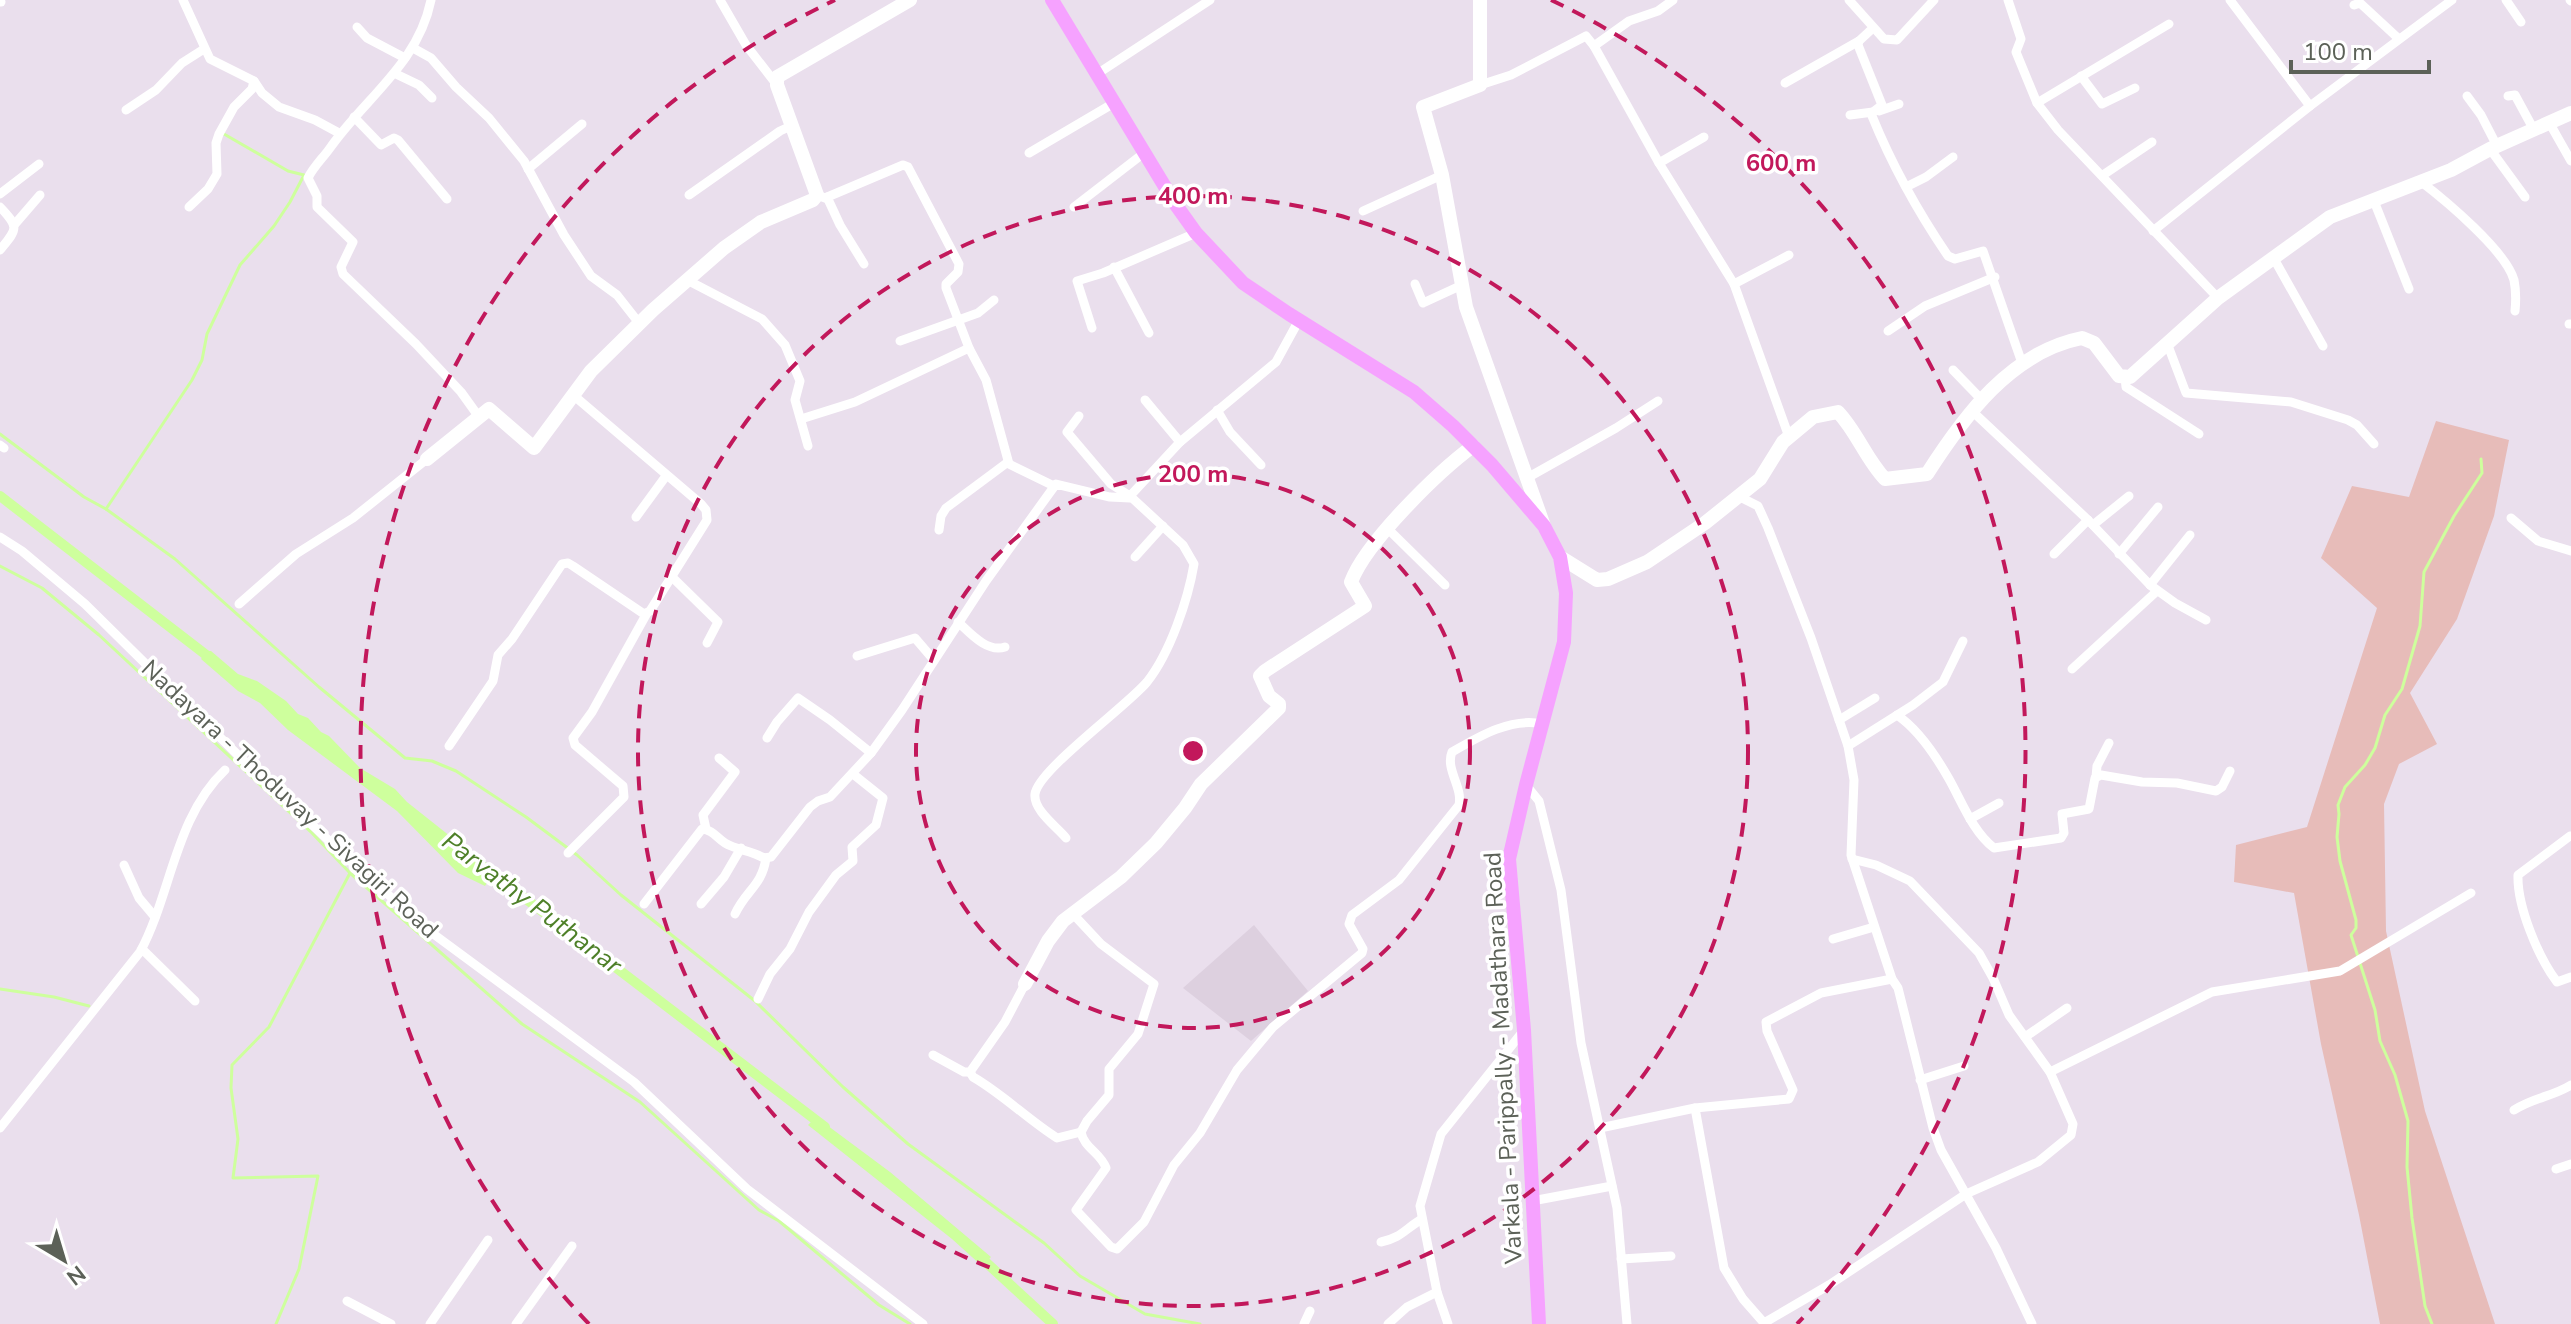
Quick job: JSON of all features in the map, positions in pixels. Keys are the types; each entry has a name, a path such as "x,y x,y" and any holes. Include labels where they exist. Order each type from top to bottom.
{"main road":[{"path":"427,459 489,409 534,448 591,371 687,280 761,222 822,196 791,126 777,77 910,0"},
{"name":"Varkala - Parippally - Madathara Road","path":"1052,0 1196,233 1243,283 1414,392 1473,446 1544,526 1560,557 1566,593 1564,642 1509,859 1524,1030 1539,1324"},
{"path":"1480,0 1480,85 1423,107 1442,175 1466,307 1544,526"},
{"path":"1560,557 1597,580 1608,579 1647,562 1760,479 1783,442 1813,417 1838,412 1851,426 1875,468 1885,479 1927,474 1953,433 2022,363 2055,345 2082,338 2094,343 2119,376 2134,375 2218,298 2330,217 2451,170 2571,113"},
{"path":"1025,984 1048,941 1063,921 1121,877 1156,843 1201,784 1279,708 1279,704 1269,696 1260,676 1365,606 1351,582 1365,555 1448,464 1473,446"}],"street":[{"path":"183,0 210,59 254,81 262,93 279,107 339,133"},
{"path":"431,0 429,13 413,48 396,74 339,133 308,178 317,196 317,207 353,242 341,267 343,274 416,344 461,392 479,417"},
{"path":"720,0 746,45 777,85"},
{"path":"1097,74 1210,0"},
{"path":"1594,46 1629,21 1658,11 1673,0"},
{"path":"1849,0 1884,39 1897,40 1934,0"},
{"path":"2008,0 2021,39 2016,52 2037,103 2058,130 2218,298"},
{"path":"2230,0 2310,106"},
{"path":"2153,231 2310,106 2452,0"},
{"path":"2506,0 2521,22"},
{"path":"2354,5 2360,3 2399,39"},
{"path":"2037,103 2169,24"},
{"path":"357,27 367,38 405,58"},
{"path":"1785,83 1859,41 1873,28"},
{"path":"1480,85 1511,75 1586,36 1734,284 1789,437"},
{"path":"1859,41 1882,105 1873,113"},
{"path":"413,48 431,58 489,118 528,169 564,235 591,276 617,295 639,323"},
{"path":"126,110 156,90 182,63 204,49"},
{"path":"396,74 419,85 432,98"},
{"path":"2081,76 2102,104 2135,88"},
{"path":"189,207 208,189 217,174 216,143 219,134 234,107 252,89 254,81"},
{"path":"2508,96 2515,95 2534,130"},
{"path":"2467,96 2481,115 2493,148 2525,197"},
{"path":"1029,153 1114,103"},
{"path":"1850,115 1873,113 1899,104"},
{"path":"1873,113 1879,134 1906,187 1948,256 1955,259 1983,251 1995,277 2022,363"},
{"path":"354,117 381,145 394,138 398,140 447,199"},
{"path":"528,169 582,124"},
{"path":"2550,124 2571,161"},
{"path":"689,195 791,126"},
{"path":"1659,163 1704,137"},
{"path":"2103,175 2152,142"},
{"path":"1074,207 1144,153"},
{"path":"1906,187 1953,157"},
{"path":"0,194 39,164"},
{"path":"864,264 822,196 903,165 908,167 959,264 958,272 946,288 991,394 1008,462 1054,486"},
{"path":"1363,211 1442,175"},
{"path":"2420,181 2446,201 2505,263 2513,278 2515,311"},
{"path":"0,250 15,231 15,224 40,195"},
{"path":"2374,201 2409,289"},
{"path":"0,207 15,224"},
{"path":"1092,328 1077,281 1196,233"},
{"path":"1734,284 1789,255"},
{"path":"2273,257 2323,346"},
{"path":"1114,267 1149,333"},
{"path":"1888,331 1925,306 1995,277"},
{"path":"687,280 762,319 785,345 800,381 795,400 808,446"},
{"path":"1415,284 1423,303 1462,285"},
{"path":"900,341 978,313 994,300"},
{"path":"644,904 702,829 710,830 725,843 766,858 771,857 810,807 830,797 871,753 1054,486 1061,483 1110,497 1130,497 1180,442 1276,362 1299,320"},
{"path":"2167,343 2186,393 2291,402 2348,420 2357,425 2374,444"},
{"path":"801,419 855,402 969,348"},
{"path":"1953,370 1977,406 2119,554 2154,588 2206,620"},
{"path":"2125,377 2123,382 2126,387 2199,434"},
{"path":"568,853 624,797 623,786 575,745 573,738 592,712 647,613 707,520 706,510 701,504 572,394"},
{"path":"1145,400 1180,442"},
{"path":"1527,478 1658,401"},
{"path":"1217,410 1230,432 1261,465"},
{"path":"1066,838 1038,807 1035,796 1038,785 1146,683 1168,646 1194,564 1183,545 1111,484 1067,432 1079,416"},
{"path":"239,604 296,554 353,518 427,459"},
{"path":"939,530 946,508 1008,462"},
{"path":"636,517 666,476"},
{"path":"1738,496 1758,506 1768,528 1794,589 1848,746 1854,780 1852,859 1892,979 1898,988 1941,1150 1996,1248 2032,1324"},
{"path":"2054,554 2090,523 2129,496"},
{"path":"2119,554 2158,507"},
{"path":"2511,518 2538,541 2571,551"},
{"path":"1135,557 1163,526"},
{"path":"1388,529 1445,585"},
{"path":"2072,669 2154,588 2190,535"},
{"name":"Nadayara - Thoduvay - Sivagiri Road","path":"0,537 22,551 85,604 251,768 428,930 634,1082 747,1189 923,1324"},
{"path":"449,746 493,681 498,655 562,564 568,563 644,614 647,613"},
{"path":"671,576 718,622 707,643"},
{"path":"958,622 990,647 997,650 1005,647"},
{"path":"857,656 915,638 933,659"},
{"path":"1848,746 1943,682 1963,641"},
{"path":"767,738 798,698 871,753"},
{"path":"1839,720 1875,698"},
{"path":"1897,715 1910,724 1931,751 1970,819 1994,848 2058,840 2064,833 2062,814 2089,809 2097,766 2109,743"},
{"path":"1081,1132 1085,1143 1106,1168 1076,1210 1111,1247 1117,1249 1144,1222 1174,1165 1200,1133 1237,1070 1273,1027 1362,953 1363,949 1349,924 1352,915 1399,880 1459,805 1460,798 1449,760 1452,752 1510,724 1542,724"},
{"path":"706,829 703,815 735,772 719,758"},
{"path":"0,1128 142,949 182,841 207,791 225,770"},
{"path":"2096,777 2177,783 2216,791 2222,787 2230,771"},
{"path":"758,999 809,912 836,875 853,861 852,847 876,825 883,798 853,774"},
{"path":"1526,785 1539,801 1561,890 1581,1043 1617,1208 1627,1324"},
{"path":"1970,819 1999,803"},
{"path":"2570,836 2518,875 2517,890 2549,972 2557,982 2571,977"},
{"path":"701,904 724,877 741,848"},
{"path":"735,914 747,894 762,878 766,858"},
{"path":"1695,1108 1724,1268 1743,1299 1763,1323 1829,1285 1966,1194 2038,1162 2071,1135 2073,1124 2050,1072 2009,1015 1979,953 1910,881 1876,865 1852,859"},
{"path":"124,865 139,898 155,917"},
{"path":"2050,1072 2212,992 2340,971 2471,893"},
{"path":"970,1072 1057,1138 1081,1132 1109,1095 1109,1069 1138,1034 1154,984 1101,944 1073,914"},
{"path":"1833,939 1874,927"},
{"path":"142,949 195,1001"},
{"path":"1600,1128 1695,1108 1789,1099 1793,1090 1766,1022 1821,993 1892,979"},
{"path":"970,1072 1005,1022 1025,984"},
{"path":"2025,1037 2067,1008"},
{"path":"1448,1324 1437,1292 1420,1206 1441,1134 1524,1030"},
{"path":"933,1055 964,1072 970,1072"},
{"path":"1920,1080 1964,1066"},
{"path":"2514,1110 2530,1099 2559,1093 2571,1085"},
{"path":"2556,1169 2571,1164"},
{"path":"1532,1201 1612,1186"},
{"path":"1381,1242 1398,1239 1422,1219"},
{"path":"430,1324 488,1240"},
{"path":"516,1324 572,1246"},
{"path":"1621,1259 1671,1256"},
{"path":"1388,1324 1407,1307 1437,1292"},
{"path":"347,1301 391,1324"},
{"path":"1304,1324 1310,1311"}],"shaded area":[{"path":"2436,421 2509,440 2494,516 2457,619 2410,693 2437,744 2399,764 2384,804 2386,931 2425,1111 2495,1324 2380,1324 2321,1044 2294,893 2234,882 2236,845 2307,827 2377,608 2321,558 2352,486 2409,497"},
{"path":"207,651 238,674 257,681 286,701 298,714 308,718 329,736 360,768 395,789 494,871 485,886 458,873 397,811 288,730 260,703 238,691 201,659"},
{"path":"1254,925 1308,991 1251,1041 1183,988"},
{"path":"816,1117 890,1172 991,1257 982,1266 808,1125"}],"waterway":[{"path":"224,134 288,171 304,175 274,226 240,265 207,334 202,360 192,380 106,509 175,559 319,687 405,758 432,761 456,771 577,855 621,895 755,1001 843,1087 908,1144 1044,1243 1080,1276 1145,1314 1200,1324"},
{"path":"0,434 84,497 106,509"},
{"path":"2432,1324 2425,1306 2412,1218 2407,1167 2408,1121 2395,1075 2380,1041 2375,1010 2351,935 2356,928 2356,920 2340,861 2338,805 2345,787 2365,765 2375,748 2385,715 2402,689 2420,626 2424,572 2454,516 2482,473 2481,459"},
{"name":"Parvathy Puthanar","path":"0,496 214,661"},
{"path":"0,566 42,588 99,635 312,833 350,873 522,1024 640,1102 759,1210 779,1221 879,1305 910,1324"},
{"name":"Parvathy Puthanar","path":"484,867 825,1127"},
{"path":"276,1324 299,1269 318,1176 233,1178 238,1139 231,1088 232,1065 269,1027 350,873"},
{"path":"0,989 89,1006"},
{"name":"Parvathy Puthanar","path":"978,1255 1053,1324"}]}
